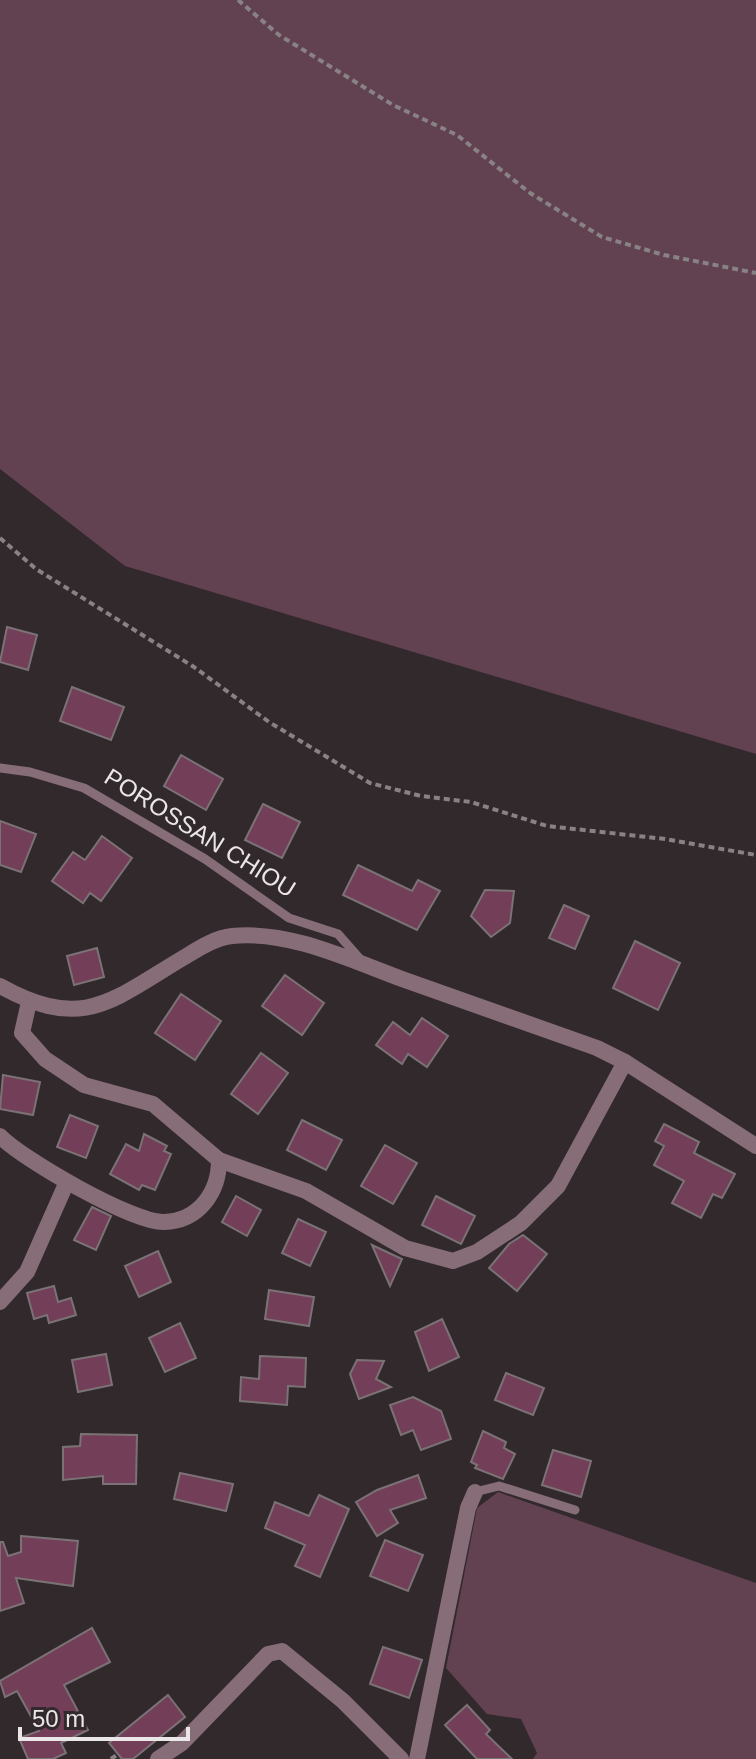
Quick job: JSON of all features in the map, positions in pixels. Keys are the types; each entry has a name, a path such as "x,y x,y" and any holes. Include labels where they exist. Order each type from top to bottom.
{"street":[{"name":"POROSSAN CHIOU","path":"0,986 29,1002 67,1010 112,1002 208,943 231,936 280,940 363,961 597,1048 643,1073 756,1146"},
{"path":"29,1002 22,1033 45,1059 84,1085 153,1104 219,1160 306,1191 405,1248 453,1261 477,1252 521,1223 558,1186 625,1062"},
{"path":"0,1136 66,1184 163,1222 190,1216 214,1192 219,1160"},
{"path":"0,1302 27,1272 66,1184"},
{"path":"417,1759 468,1508 475,1492"},
{"path":"158,1759 182,1743 268,1654 282,1651 343,1701 401,1759"}],"lane":[{"name":"POROSSAN CHIOU","path":"0,768 30,772 84,788 205,859 289,918 338,934 363,961"},
{"path":"475,1492 499,1486 575,1510"}],"path":[{"path":"238,0 279,35 393,105 457,135 530,193 602,237 664,255 756,273"},
{"path":"0,538 36,569 194,667 269,722 370,783 421,796 471,802 547,826 665,839 756,855"},
{"path":"111,1759 118,1754"}],"shaded area":[{"path":"0,0 756,0 756,754 125,566 0,469"},
{"path":"498,1492 756,1583 756,1759 533,1759 537,1753 521,1719 487,1714 446,1668 477,1508"}],"building":[{"path":"7,627 37,635 28,670 0,662"},
{"path":"72,687 124,707 111,740 60,721"},
{"path":"181,755 223,779 206,810 164,786"},
{"path":"263,804 300,822 282,858 245,840"},
{"path":"0,821 36,834 21,872 0,865"},
{"path":"102,836 132,858 101,901 90,893 83,903 52,881 73,852 85,860"},
{"path":"358,865 412,891 418,880 440,891 417,930 343,895"},
{"path":"485,890 514,891 510,923 491,937 471,916"},
{"path":"564,905 589,916 575,949 549,938"},
{"path":"635,941 680,963 658,1010 613,988"},
{"path":"97,948 104,977 74,985 67,956"},
{"path":"285,975 324,1003 302,1035 262,1006"},
{"path":"181,994 221,1021 195,1060 155,1033"},
{"path":"422,1018 448,1036 427,1067 408,1054 402,1064 376,1045 393,1022 410,1035"},
{"path":"261,1053 288,1073 258,1114 231,1094"},
{"path":"3,1075 40,1082 33,1115 0,1109"},
{"path":"70,1115 98,1126 86,1158 57,1147"},
{"path":"302,1120 342,1140 326,1170 287,1150"},
{"path":"664,1124 699,1142 694,1153 735,1174 722,1198 713,1194 701,1218 672,1203 684,1181 654,1165 664,1146 655,1141"},
{"path":"144,1134 167,1146 164,1151 171,1154 155,1190 142,1185 139,1190 110,1174 126,1144 139,1151"},
{"path":"385,1145 417,1163 393,1204 361,1186"},
{"path":"236,1196 261,1210 247,1236 222,1222"},
{"path":"436,1196 475,1216 461,1244 422,1225"},
{"path":"92,1207 111,1216 96,1250 74,1240"},
{"path":"298,1219 326,1232 310,1266 282,1253"},
{"path":"523,1235 547,1254 517,1291 489,1268 509,1244"},
{"path":"372,1245 402,1259 390,1286"},
{"path":"158,1251 171,1282 139,1297 125,1266"},
{"path":"54,1286 58,1302 71,1298 76,1315 49,1323 47,1315 34,1319 27,1293"},
{"path":"269,1290 314,1297 309,1326 265,1319"},
{"path":"442,1319 459,1357 429,1371 415,1332"},
{"path":"180,1323 196,1358 165,1372 149,1338"},
{"path":"106,1354 112,1385 78,1392 72,1360"},
{"path":"260,1356 306,1358 305,1387 288,1386 287,1405 240,1401 241,1377 259,1379"},
{"path":"357,1360 384,1361 376,1379 391,1387 359,1399 350,1374"},
{"path":"506,1373 544,1388 533,1415 495,1400"},
{"path":"413,1397 441,1411 451,1439 421,1450 413,1430 401,1435 390,1405"},
{"path":"483,1431 506,1442 504,1448 515,1454 503,1479 475,1468 477,1465 471,1462"},
{"path":"81,1434 137,1435 136,1484 103,1484 103,1476 63,1480 63,1447 80,1446"},
{"path":"553,1450 591,1461 581,1497 542,1485"},
{"path":"180,1473 233,1484 226,1511 174,1499"},
{"path":"418,1475 426,1498 390,1510 398,1523 377,1536 356,1502 377,1490"},
{"path":"319,1495 349,1509 320,1577 295,1566 305,1545 265,1528 275,1502 309,1516"},
{"path":"21,1536 78,1541 73,1586 16,1578 24,1603 0,1611 0,1542 3,1542 8,1556 21,1552"},
{"path":"385,1540 423,1555 408,1591 370,1576"},
{"path":"92,1628 110,1662 64,1685 88,1730 61,1743 66,1753 53,1759 28,1759 19,1738 39,1731 17,1691 5,1697 0,1681"},
{"path":"383,1647 422,1660 409,1698 370,1684"},
{"path":"168,1695 185,1717 133,1759 122,1759 109,1743"},
{"path":"467,1705 490,1730 486,1734 512,1759 477,1759 445,1725"}]}
